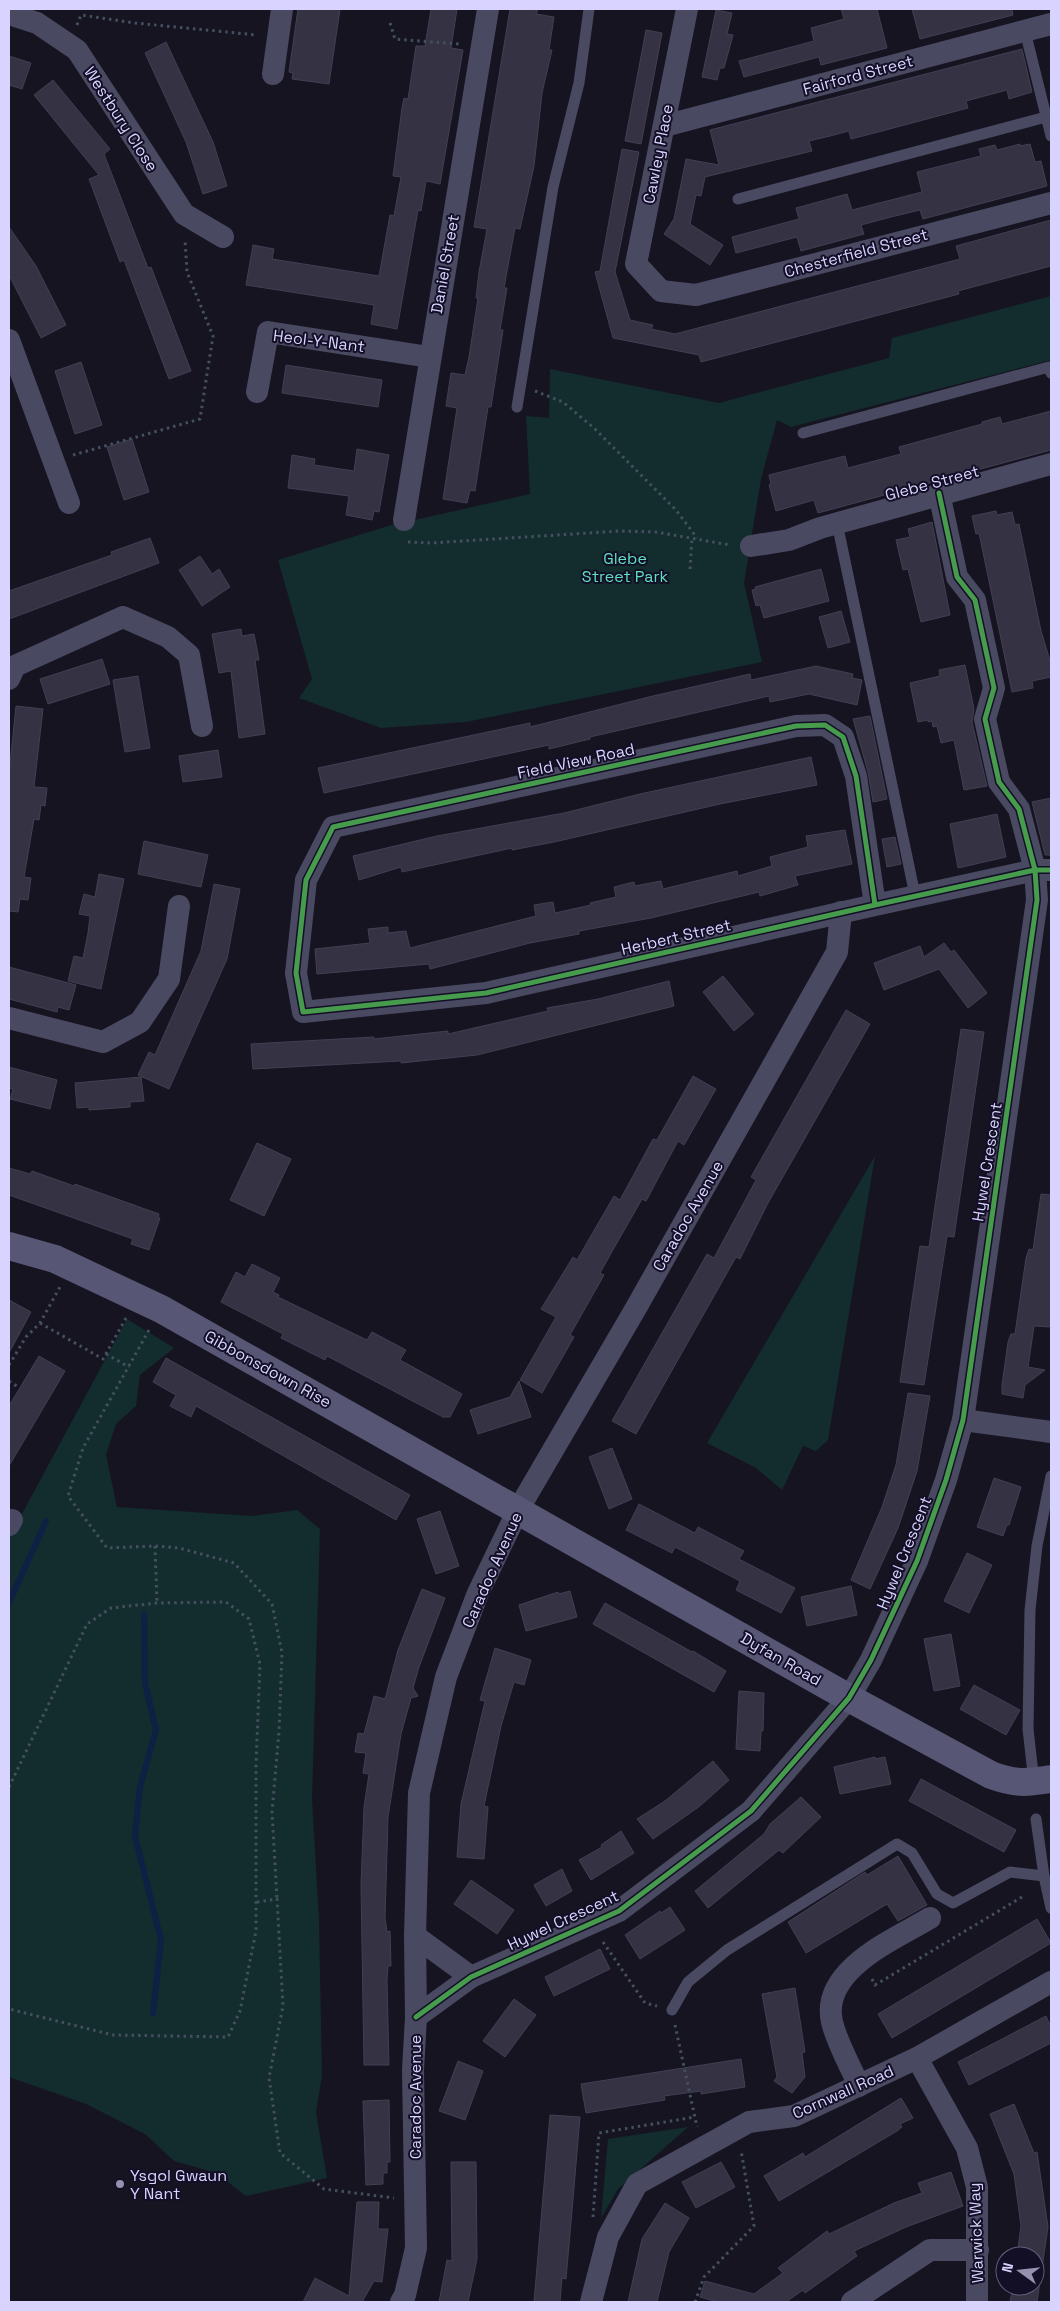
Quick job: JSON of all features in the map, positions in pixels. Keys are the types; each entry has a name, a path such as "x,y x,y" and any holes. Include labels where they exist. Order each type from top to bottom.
{"street":[{"path":"272,74 282,9"},
{"name":"Daniel Street","path":"404,520 429,357 488,9"},
{"name":"Cawley Place","path":"661,291 636,264 687,9"},
{"name":"Westbury Close","path":"9,14 37,23 76,50 184,214 223,237"},
{"name":"Fairford Street","path":"664,126 1051,24"},
{"name":"Chesterfield Street","path":"661,291 696,295 1051,203"},
{"name":"Heol-Y-Nant","path":"257,392 268,332 429,357"},
{"path":"9,340 69,502"},
{"name":"Glebe Street","path":"751,546 790,540 837,523 940,493 1051,464"},
{"name":"Hywel Crescent","path":"416,2018 472,1977 619,1911 751,1811 849,1698 871,1660 917,1561 946,1480 963,1420 1027,982 1037,900 1043,870 1019,809 998,782 985,719 994,688 975,600 957,578 940,493"},
{"path":"9,679 15,666 123,617 168,637 188,655 202,726"},
{"name":"Field View Road","path":"303,1012 296,973 306,880 333,827 796,726 824,725 843,737 856,776 875,905"},
{"name":"Herbert Street","path":"303,1012 486,993 915,895 1043,870"},
{"path":"9,1018 102,1042 140,1022 169,979 179,906"},
{"name":"Caradoc Avenue","path":"401,2302 416,2248 413,2070 416,2018 415,1936 419,1792 446,1677 478,1593 518,1510 636,1308 837,952 841,912"},
{"name":"Gibbonsdown Rise","path":"9,1246 55,1259 161,1309 518,1510"},
{"path":"963,1420 1051,1432"},
{"name":"Dyfan Road","path":"518,1510 849,1698 991,1775 1010,1782 1043,1780"},
{"path":"859,2086 832,2022 830,2002 846,1973 866,1956 930,1918"},
{"path":"415,1936 472,1977"},
{"name":"Cornwall Road","path":"591,2302 608,2237 637,2184 701,2146 737,2128 750,2122 794,2116 917,2058 1049,1988"},
{"name":"Warwick Way","path":"917,2058 967,2148 977,2187 977,2302"},
{"path":"852,2302 930,2250 978,2250"}],"lane":[{"path":"517,407 553,187 579,83 589,9"},
{"path":"1025,31 1051,136"},
{"path":"738,199 1046,117"},
{"path":"803,432 1050,367 1051,373"},
{"path":"837,523 915,895"},
{"path":"1043,1780 1028,1729 1030,1610 1038,1546 1051,1476"},
{"path":"1036,1819 1044,1876 1051,1908"},
{"path":"672,2010 688,1982 726,1950 897,1844 912,1853 937,1894 953,1903 1010,1872 1044,1876"}],"path":[{"path":"70,46 81,15 135,24 278,37"},
{"path":"390,23 394,38 482,46"},
{"path":"53,460 200,419 213,336 187,272 184,214"},
{"path":"521,386 563,402 595,429 669,504 697,538"},
{"path":"404,520 406,542 431,543 620,531 656,532 692,537 727,545 751,546"},
{"path":"690,569 692,537"},
{"path":"9,1365 26,1337 40,1323 71,1266"},
{"path":"40,1323 103,1359 137,1298"},
{"path":"161,1309 83,1448 68,1496 107,1548 155,1546 179,1548 234,1562 272,1604 282,1653 279,1731 272,1812 283,2006 269,2078 280,2153 324,2189 385,2198 415,2198"},
{"path":"106,1354 128,1367"},
{"path":"9,1381 18,1386"},
{"path":"155,1546 157,1603"},
{"path":"9,1787 87,1624 111,1608 157,1603 226,1602 249,1619 260,1664 256,1764 256,1931 240,2011 228,2037 113,2035 9,2009"},
{"path":"869,1975 875,1985 1022,1897"},
{"path":"257,1902 277,1899"},
{"path":"589,1923 645,2003 672,2010 701,2146"},
{"path":"608,2237 592,2236 599,2133 695,2117"},
{"path":"695,2302 704,2277 754,2226 737,2128"}],"green space":[{"name":"Glebe Street Park","path":"1051,296 1051,360 791,427 777,420 761,479 744,583 762,662 466,722 381,728 299,698 312,679 278,560 388,526 530,494 526,416 549,418 550,369 719,403 889,358 892,338"},
{"path":"875,1156 828,1440 816,1451 803,1446 782,1490 756,1468 707,1443"},
{"path":"127,1319 174,1348 140,1375 136,1406 116,1424 106,1455 117,1507 253,1516 297,1510 320,1529 312,1799 319,1920 322,2076 316,2112 327,2178 246,2196 216,2173 174,2161 145,2134 86,2104 9,2077 9,1538"},
{"path":"688,2127 618,2189 601,2218 608,2139"}],"building":[{"path":"298,9 340,9 329,84 292,79 293,73 289,72"},
{"path":"431,9 457,9 451,48 463,50 440,184 426,181 421,211 418,210 397,329 371,324 374,305 246,285 253,245 274,249 272,259 379,276 390,215 394,216 401,177 393,176 402,108 404,98 408,99 416,46 425,46"},
{"path":"510,9 538,9 536,14 554,17 549,50 552,50 542,93 534,166 520,229 515,228 504,288 507,288 500,330 503,330 491,407 488,407 475,491 470,490 467,503 443,499 457,408 446,406 451,373 465,375 469,357 478,298 476,298 479,272 487,229 474,227"},
{"path":"841,9 877,9 887,48 821,65 819,57 744,77 739,61 814,41 811,28 844,19"},
{"path":"912,9 1012,9 1013,15 920,39"},
{"path":"716,10 732,13 727,34 733,35 724,68 720,68 717,80 702,77"},
{"path":"646,30 662,33 641,144 625,141"},
{"path":"166,42 213,142 227,186 203,194 186,142 145,53"},
{"path":"1022,49 1032,92 1009,99 1007,90 966,101 968,108 851,139 849,131 809,141 812,151 705,177 701,196 696,195 690,224 723,245 710,265 664,234 674,219 686,159 719,165 710,130"},
{"path":"9,56 31,63 22,89 9,85"},
{"path":"53,80 110,149 104,154 148,268 151,267 191,371 169,379 124,260 120,262 89,179 99,175 34,95"},
{"path":"1020,144 1020,146 1030,144 1035,162 1041,161 1047,186 923,219 920,210 891,217 861,225 864,234 801,251 797,237 736,253 732,237 799,219 796,208 847,194 852,210 922,192 917,172 981,156 979,149 995,145 997,150"},
{"path":"622,149 639,152 615,272 630,320 653,325 651,329 675,334 960,259 956,246 1051,220 1051,266 958,291 959,294 701,362 699,355 613,338 595,272 600,271"},
{"path":"9,227 36,266 66,325 41,338 9,275"},
{"path":"81,362 102,425 75,434 55,371"},
{"path":"286,365 382,380 378,407 282,393"},
{"path":"1051,411 1051,450 818,513 814,500 776,511 769,485 771,484 769,475 845,456 848,468 901,454 899,447 982,424 982,422 1000,417 1002,424"},
{"path":"132,439 149,492 124,500 107,447"},
{"path":"357,449 389,455 379,512 374,511 372,520 346,515 349,496 288,488 292,455 315,459 314,465 354,471"},
{"path":"996,511 997,515 1012,512 1015,525 1019,524 1041,631 1051,664 1051,677 1032,681 1033,688 1012,692 979,533 976,534 972,516"},
{"path":"932,522 950,615 921,622 908,569 903,570 896,540 910,537 908,529"},
{"path":"150,538 159,563 9,619 9,591 112,555 111,552"},
{"path":"200,556 212,574 219,569 230,587 202,606 179,570"},
{"path":"821,569 829,601 764,618 760,605 756,606 752,590 756,589 755,587"},
{"path":"841,611 850,642 828,648 819,617"},
{"path":"241,629 242,636 254,634 259,660 255,660 265,734 239,738 231,671 219,673 212,634"},
{"path":"102,659 110,684 48,704 40,679"},
{"path":"965,665 974,709 972,722 987,786 964,790 954,740 941,743 937,726 933,727 932,721 918,722 910,683 940,676 939,670"},
{"path":"816,666 853,674 852,678 862,680 857,705 809,694 770,702 769,696 590,737 590,739 549,749 549,745 324,793 318,768 530,723 530,727 750,674 751,680"},
{"path":"138,676 150,748 125,752 113,680"},
{"path":"16,706 43,709 34,787 47,788 45,806 41,805 39,820 34,819 24,877 31,878 28,900 20,899 18,912 9,911 9,774"},
{"path":"870,716 887,799 873,802 868,772 853,719"},
{"path":"218,750 222,777 183,782 179,756"},
{"path":"811,757 817,785 720,804 554,842 512,850 512,848 402,872 401,867 359,880 353,856 437,836 564,813 640,794"},
{"path":"1051,798 1051,855 1045,855 1032,802"},
{"path":"997,814 1006,857 958,868 950,824"},
{"path":"845,830 852,864 795,876 798,885 760,896 759,892 651,918 579,931 579,934 530,943 430,969 429,964 317,974 315,949 370,943 368,929 388,927 388,933 406,931 410,948 536,916 534,905 553,902 555,913 591,905 590,903 616,897 614,887 634,882 635,886 661,881 663,889 737,871 738,876 772,866 770,857 808,847 806,836"},
{"path":"895,837 901,864 887,867 882,839"},
{"path":"144,841 208,855 201,887 138,874"},
{"path":"99,874 124,879 101,989 68,981 74,956 83,958 88,933 90,916 79,914 84,894 95,897"},
{"path":"214,884 240,889 227,959 169,1089 138,1075 149,1052 155,1055 201,951"},
{"path":"944,943 951,952 954,950 987,993 968,1008 939,969 884,990 874,963 920,946 924,957"},
{"path":"9,967 76,985 69,1010 58,1007 57,1012 9,999"},
{"path":"723,976 754,1014 734,1031 703,992"},
{"path":"669,981 674,1006 477,1055 401,1063 401,1061 253,1069 251,1044 374,1037 374,1039 448,1031 448,1034 548,1011 547,1008 598,999"},
{"path":"846,1010 870,1024 768,1203 740,1259 736,1257 636,1434 612,1421 707,1254 714,1258 756,1180 751,1177"},
{"path":"961,1029 984,1032 954,1237 947,1236 924,1385 900,1382 920,1246 929,1247"},
{"path":"9,1067 57,1080 50,1109 10,1099 13,1089 9,1088"},
{"path":"693,1076 716,1089 684,1145 678,1141 646,1201 642,1199 600,1273 604,1275 570,1335 574,1337 542,1393 520,1380 556,1317 541,1309 573,1257 577,1260 614,1196 620,1200 653,1139 657,1140"},
{"path":"141,1077 144,1101 130,1102 130,1107 89,1110 89,1107 77,1108 75,1083"},
{"path":"257,1143 291,1159 264,1216 230,1200"},
{"path":"9,1168 30,1174 32,1171 74,1186 75,1184 159,1214 158,1217 160,1218 149,1250 131,1244 133,1239 9,1195"},
{"path":"1041,1194 1051,1195 1051,1327 1034,1326 1028,1367 1045,1370 1025,1385 1023,1398 1002,1394 1002,1385 1008,1342 1011,1334 1015,1334 1026,1258 1029,1249 1033,1250"},
{"path":"252,1264 280,1278 273,1292 279,1295 278,1297 367,1340 372,1332 406,1350 400,1360 462,1394 450,1417 443,1417 327,1356 325,1360 281,1338 283,1334 221,1302 236,1272 245,1277"},
{"path":"9,1300 31,1312 9,1353"},
{"path":"39,1356 65,1371 9,1466 9,1406"},
{"path":"166,1358 410,1495 396,1520 196,1406 191,1417 170,1406 176,1395 153,1382"},
{"path":"519,1381 531,1417 478,1434 470,1410 510,1397"},
{"path":"908,1393 930,1396 917,1471 898,1528 870,1589 851,1580 882,1507 896,1465"},
{"path":"612,1448 632,1499 609,1509 589,1457"},
{"path":"994,1478 1021,1487 1009,1525 1007,1525 1003,1536 977,1527"},
{"path":"639,1504 695,1533 698,1527 744,1551 739,1559 795,1588 781,1613 736,1590 740,1581 675,1547 672,1553 626,1530"},
{"path":"440,1511 459,1566 436,1574 417,1519"},
{"path":"967,1553 992,1565 969,1613 944,1601"},
{"path":"851,1586 857,1615 807,1626 801,1597"},
{"path":"422,1589 445,1598 413,1688 418,1696 411,1698 401,1734 388,1817 385,1918 387,1932 390,1931 391,1966 388,1966 387,1980 389,2065 364,2065 361,1885 364,1807 369,1774 363,1773 366,1753 355,1752 358,1733 364,1734 374,1696 385,1699 398,1650"},
{"path":"570,1591 577,1617 526,1631 519,1605 558,1592 559,1594"},
{"path":"605,1603 726,1671 714,1692 593,1624"},
{"path":"951,1634 960,1686 934,1691 924,1639"},
{"path":"495,1648 531,1660 524,1685 514,1682 501,1726 484,1806 488,1807 484,1859 457,1857 461,1804 485,1701 480,1700"},
{"path":"974,1685 1020,1710 1006,1735 960,1709"},
{"path":"739,1691 764,1693 763,1731 761,1731 760,1751 736,1749"},
{"path":"875,1757 875,1759 885,1757 891,1784 840,1794 834,1767"},
{"path":"713,1761 729,1780 700,1806 653,1839 637,1819 665,1801"},
{"path":"921,1779 1016,1830 1004,1852 909,1801"},
{"path":"801,1797 821,1817 783,1853 779,1850 708,1908 695,1891 764,1834 770,1824"},
{"path":"621,1831 634,1853 591,1880 579,1860 602,1847 601,1845"},
{"path":"898,1856 927,1905 898,1921 887,1904 806,1953 788,1922 865,1872 867,1875"},
{"path":"562,1869 572,1891 546,1906 534,1885"},
{"path":"471,1880 514,1910 497,1934 454,1904"},
{"path":"670,1907 685,1930 640,1959 625,1935 660,1911 661,1913"},
{"path":"1037,1919 1051,1943 892,2038 878,2014"},
{"path":"600,1949 610,1969 554,1996 545,1977"},
{"path":"795,1988 805,2052 802,2053 805,2077 792,2093 774,2081 777,2077 762,1994"},
{"path":"514,1999 536,2015 505,2057 483,2041"},
{"path":"1046,2016 1051,2027 1051,2043 969,2085 958,2062"},
{"path":"741,2059 745,2087 701,2094 701,2091 664,2096 665,2100 586,2113 581,2084"},
{"path":"458,2061 483,2071 465,2120 439,2111"},
{"path":"901,2098 913,2118 900,2124 902,2127 897,2131 779,2201 764,2176 803,2153 805,2157"},
{"path":"389,2100 390,2162 387,2162 387,2173 383,2173 383,2184 366,2185 363,2101"},
{"path":"1014,2104 1034,2153 1037,2152 1048,2227 1045,2247 1018,2246 1021,2226 1014,2174 990,2114"},
{"path":"550,2115 580,2117 575,2176 566,2279 562,2278 560,2302 534,2302"},
{"path":"451,2162 476,2162 477,2259 468,2302 439,2302 447,2260 452,2261"},
{"path":"721,2162 735,2187 696,2208 682,2182"},
{"path":"951,2172 963,2206 906,2227 854,2251 857,2256 805,2293 803,2290 786,2302 718,2302 700,2297 705,2281 754,2294 783,2273 778,2268 827,2231 829,2234 894,2203 922,2193 918,2183"},
{"path":"357,2202 379,2202 378,2229 388,2229 382,2282 374,2281 362,2302 303,2302 315,2278 349,2296"},
{"path":"665,2203 689,2218 669,2252 657,2302 628,2302 642,2239"},
{"path":"1011,2296 1038,2296 1037,2302 1010,2302"}],"waterway":[{"path":"9,1603 46,1521"},
{"path":"144,1614 145,1683 156,1730 140,1787 135,1836 161,1940 153,2013"}],"cycle path":[{"path":"416,2017 471,1977 619,1911 751,1811 849,1698 871,1660 917,1561 946,1480 963,1420 1037,900 1035,870 1019,809 999,782 985,719 994,688 975,600 957,577 939,493"},
{"path":"875,905 856,776 843,737 825,725 796,726 333,827 306,880 296,973 303,1012 486,993 1035,870 1051,870"}],"place":[{"name":"Ysgol Gwaun Y Nant","path":"120,2184"}]}
